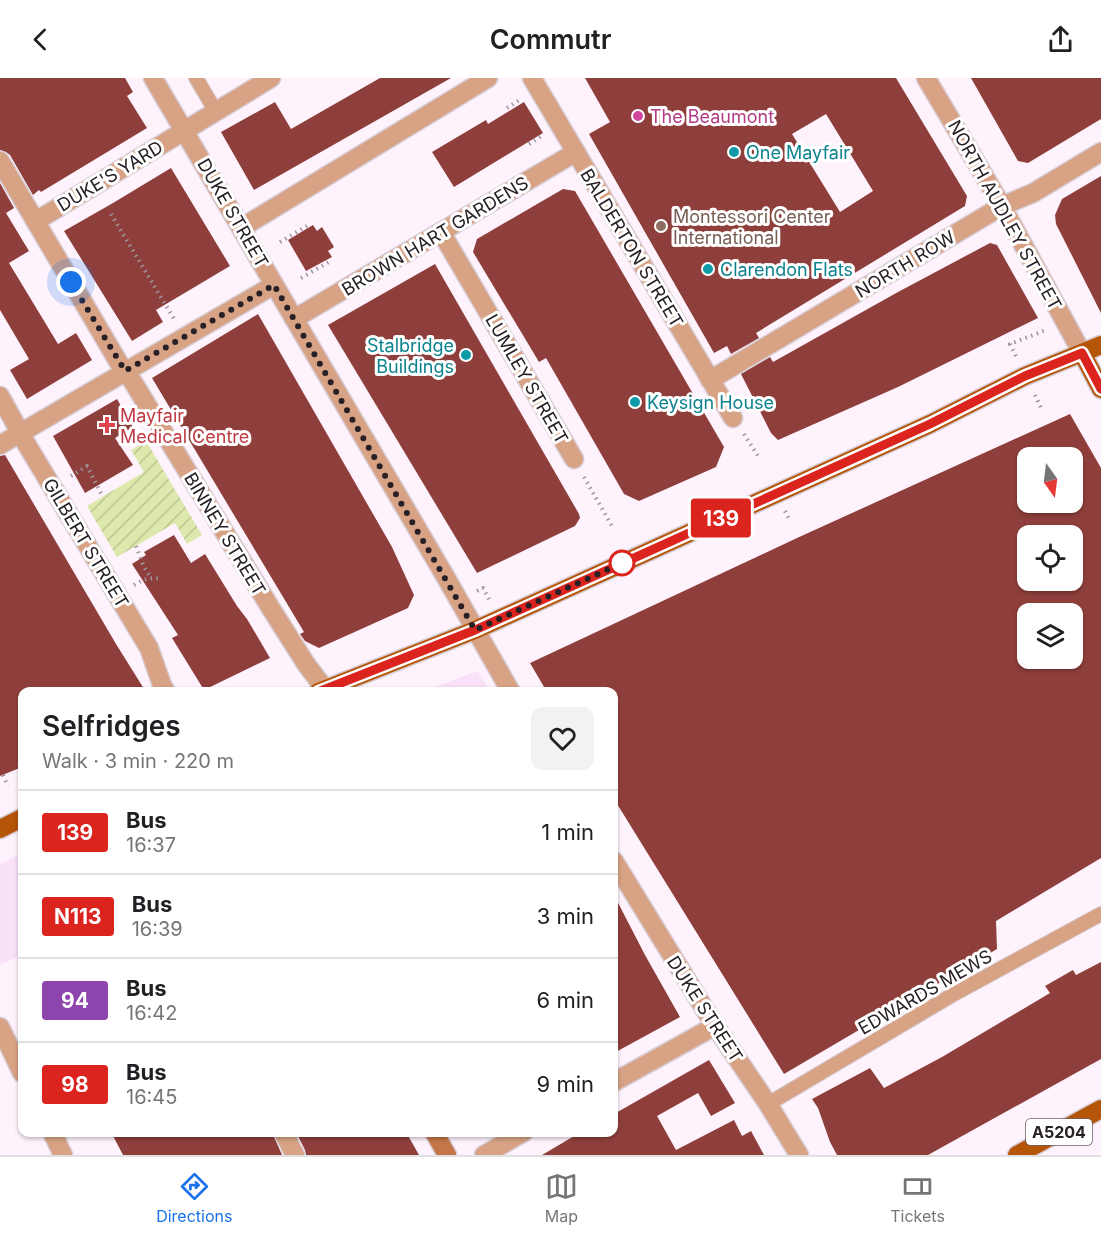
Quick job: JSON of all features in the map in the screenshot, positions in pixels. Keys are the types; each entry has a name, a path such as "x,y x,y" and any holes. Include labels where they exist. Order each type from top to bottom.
{"main road":[{"path":"329,687 475,630 930,424 1025,376 1101,345"},
{"path":"1082,353 1101,389"},
{"path":"0,829 18,820"},
{"name":"A5204","path":"1017,1155 1101,1109"},
{"path":"437,1137 447,1155"}],"street":[{"name":"DUKE STREET","path":"153,78 508,687"},
{"name":"DUKE'S YARD","path":"36,221 271,78"},
{"path":"241,228 488,78"},
{"name":"BALDERTON STREET","path":"532,78 733,418"},
{"name":"NORTH AUDLEY STREET","path":"926,78 1002,206 1082,353"},
{"name":"BROWN HART GARDENS","path":"294,319 576,152"},
{"name":"NORTH ROW","path":"710,380 1002,206 1033,193 1101,153"},
{"name":"BINNEY STREET","path":"0,161 125,371 319,687"},
{"name":"LUMLEY STREET","path":"441,232 574,459"},
{"path":"0,445 274,285"},
{"name":"GILBERT STREET","path":"0,396 149,648 163,687"},
{"name":"DUKE STREET","path":"618,880 768,1104 799,1155"},
{"path":"618,1080 715,1026"},
{"path":"0,1027 18,1065"},
{"path":"54,1137 63,1155"},
{"path":"285,1137 295,1155"},
{"path":"484,1155 515,1137"}],"lane":[{"path":"196,78 216,112"},
{"name":"EDWARDS MEWS","path":"768,1104 954,994 1101,914"}],"path":[{"path":"507,108 512,105"},
{"path":"529,144 535,140"},
{"path":"111,214 172,317"},
{"path":"280,242 307,226"},
{"path":"301,278 329,262"},
{"path":"1018,360 1010,344 1048,329"},
{"path":"1034,393 1041,408"},
{"path":"733,418 760,459"},
{"name":"LUMLEY STREET","path":"574,459 612,526"},
{"path":"63,481 87,466 103,497"},
{"path":"136,546 151,578"},
{"path":"127,589 144,579 162,579"},
{"path":"3,775 8,786"}],"shaded area":[{"path":"478,671 488,687 435,687"},
{"path":"18,855 18,957 0,965 0,864"}],"green space":[{"path":"146,441 202,535 187,544 175,523 117,557 87,506 144,472 131,450"}],"building":[{"path":"0,78 125,78 133,92 127,96 147,128 33,195 10,155 0,150"},
{"path":"380,78 451,78 254,190 221,132 275,102 291,129"},
{"path":"585,78 896,78 967,196 965,206 756,333 759,338 731,354 727,346 714,353 589,134 610,122","holes":["826,114 873,191 840,212 792,134"]},
{"path":"971,78 1101,78 1101,119 1028,163 1018,161"},
{"path":"524,102 543,133 454,187 432,152 486,120 488,124"},
{"path":"171,168 230,266 156,310 163,322 132,341 64,231"},
{"path":"1101,176 1101,313 1056,224 1055,215 1062,199"},
{"path":"0,183 14,208 6,213 29,251 9,263 58,344 76,333 92,360 27,399 10,370 29,359 0,310"},
{"path":"563,189 575,191 724,447 716,467 639,501 624,494 546,358 539,362 473,252 477,239"},
{"path":"313,225 317,231 322,227 334,247 328,251 332,257 306,271 288,240"},
{"path":"990,243 997,245 1038,318 898,387 778,440 771,433 741,374 770,357 773,362"},
{"path":"435,264 580,518 575,526 477,573 328,325"},
{"path":"258,314 392,547 414,595 408,608 319,648 305,641 300,634 304,632 152,378"},
{"path":"117,399 133,427 115,438 133,465 85,493 53,436"},
{"path":"1070,414 1101,468 1101,858 996,921 997,949 784,1074 618,805 618,687 544,687 530,663"},
{"path":"5,455 143,687 18,687 18,769 0,776 0,456"},
{"path":"174,535 191,563 205,554 270,658 210,687 202,687 172,638 178,635 132,564 146,555 144,552"},
{"path":"618,903 645,955 680,1017 618,1051"},
{"path":"1101,962 1101,1059 928,1155 837,1155 818,1108 812,1099 870,1068 884,1088 942,1057 1050,993 1045,986 1073,970 1076,975"},
{"path":"709,1060 735,1103 711,1116 698,1093 657,1116 676,1150 734,1120 742,1136 751,1131 764,1155 542,1155 573,1137 618,1137 618,1112"},
{"path":"114,1137 274,1137 282,1155 123,1155"},
{"path":"298,1137 409,1137 419,1155 306,1155"}],"bus line":[{"name":"139","path":"331,687 453,640 930,424 1025,376 1082,353 1101,389"}],"place":[{"name":"The Beaumont","path":"638,116"},
{"name":"One Mayfair","path":"734,152"},
{"name":"Montessori Center International","path":"661,226"},
{"name":"Clarendon Flats","path":"708,269"},
{"name":"Stalbridge Buildings","path":"466,355"},
{"name":"Keysign House","path":"635,402"},
{"name":"Mayfair Medical Centre","path":"107,425"}],"route":[{"path":"71,282 125,371 274,285 475,630 622,563"}]}
